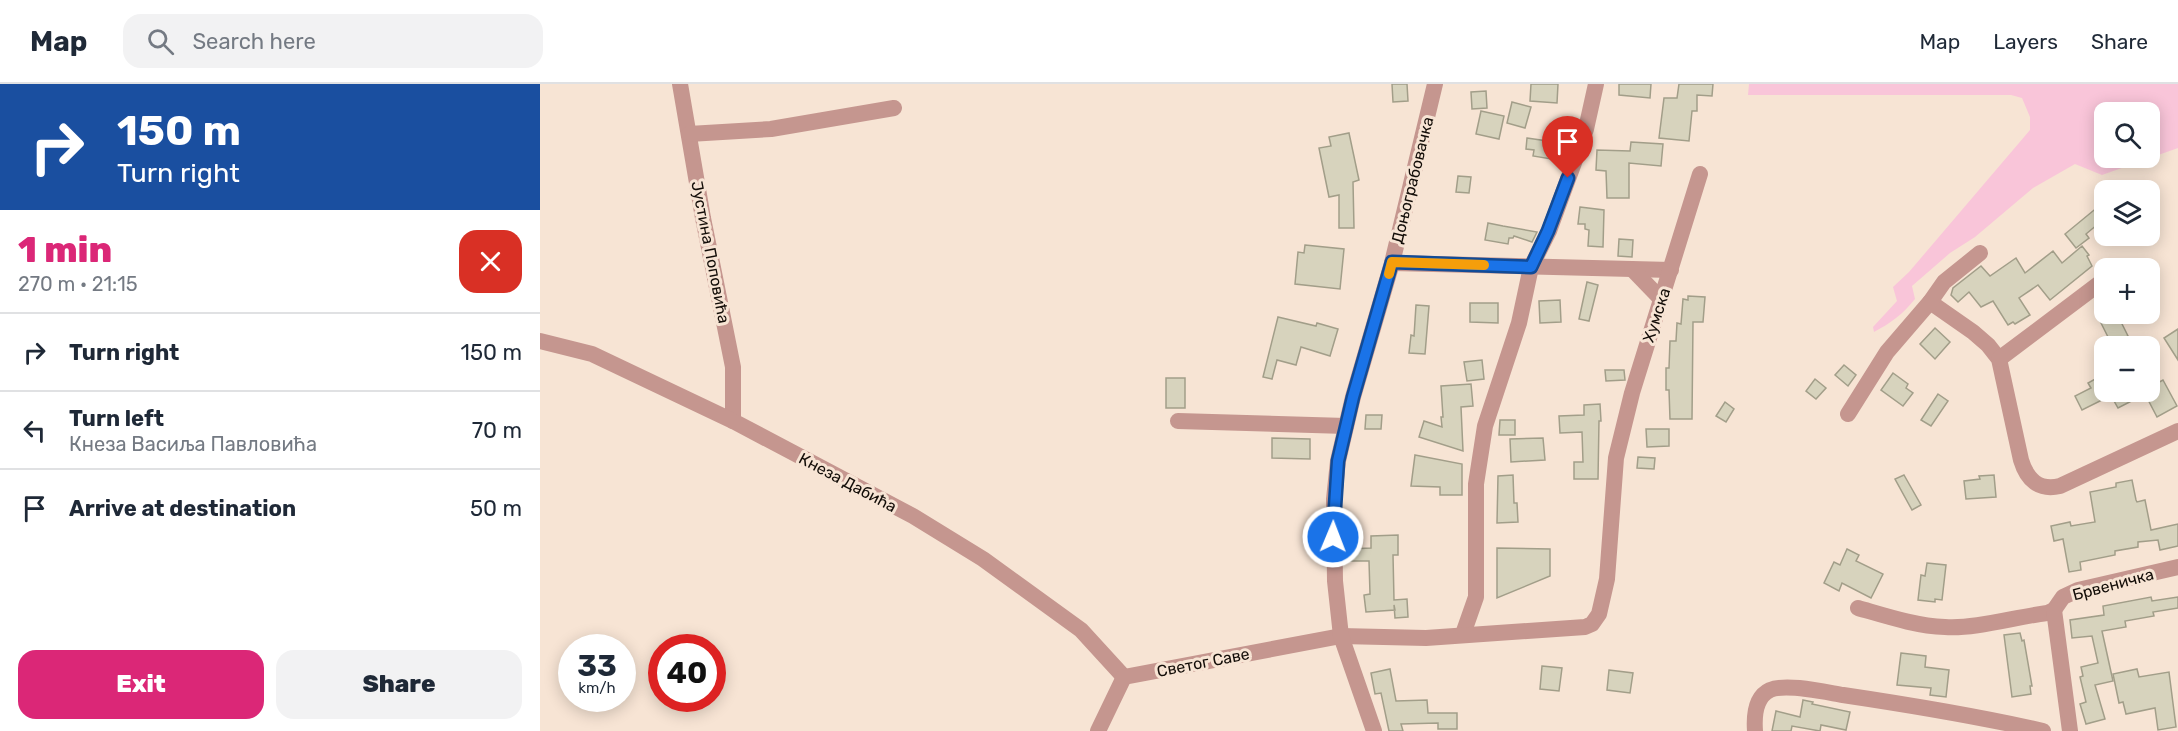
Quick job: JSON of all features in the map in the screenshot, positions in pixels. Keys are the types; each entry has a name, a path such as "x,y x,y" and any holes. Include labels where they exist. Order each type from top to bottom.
{"street":[{"name":"Јустина Поповића","path":"680,84 703,218 733,368 733,421"},
{"name":"Доњограбовачка","path":"1374,731 1341,636 1335,581 1334,509 1338,461 1392,262 1435,84"},
{"path":"1463,634 1476,597 1476,484 1485,426 1519,323 1531,267 1548,231 1579,150 1594,101 1596,84"},
{"path":"689,134 771,129 894,108"},
{"name":"Хумска","path":"1463,634 1585,627 1597,619 1607,579 1616,458 1632,393 1660,298 1671,270 1700,174"},
{"path":"1848,414 1887,352 1949,277 1980,253"},
{"path":"1392,262 1671,270"},
{"path":"1632,269 1660,298"},
{"path":"1999,359 2094,288"},
{"path":"1930,302 1973,332 1999,359 2021,460 2026,474 2036,483 2048,488 2060,486 2178,431"},
{"name":"Кнеза Дабића","path":"540,341 592,354 733,421 913,516 983,559 1081,630 1124,677"},
{"path":"1178,421 1346,426"},
{"name":"Брвеничка","path":"2054,610 2063,597 2078,590 2178,567"},
{"path":"1858,608 1898,619 1945,627 2047,614 2054,610 2070,731"},
{"name":"Светог Саве","path":"1124,677 1341,636 1426,638 1463,634"},
{"path":"1098,731 1124,677"},
{"path":"1755,731 1757,706 1769,690 1778,688 1812,690 1935,708 2043,731"}],"shaded area":[{"path":"1749,84 2178,84 2178,148 2160,154 2160,102 2094,102 2094,168 2122,168 2102,175 2075,164 2033,188 1912,286 1915,299 1896,318 1874,332 1873,327 1897,301 1893,287 1909,272 2030,130 2030,117 2022,98 2011,95 1748,95"}],"building":[{"path":"1392,84 1407,84 1408,101 1393,102"},
{"path":"1531,84 1558,84 1557,103 1530,101"},
{"path":"1619,84 1651,84 1650,98 1619,95"},
{"path":"1679,84 1713,84 1712,96 1697,95 1697,111 1692,111 1689,141 1659,138 1664,98 1677,98"},
{"path":"1486,91 1487,108 1472,109 1471,92"},
{"path":"1512,102 1531,107 1525,128 1507,123"},
{"path":"1481,111 1504,116 1499,139 1476,134"},
{"path":"1349,133 1359,180 1353,182 1354,228 1339,228 1339,195 1329,197 1319,148 1331,146 1329,137"},
{"path":"1527,138 1554,142 1551,159 1533,156 1534,150 1526,149"},
{"path":"1631,142 1663,144 1661,166 1629,163 1629,198 1607,198 1606,171 1596,170 1597,150 1630,151"},
{"path":"1458,176 1471,177 1469,193 1456,192"},
{"path":"1580,207 1604,210 1603,247 1588,246 1589,230 1585,229 1585,224 1578,224"},
{"path":"2094,210 2094,227 2086,234 2089,238 2076,248 2065,234"},
{"path":"1488,223 1537,232 1532,242 1514,236 1509,238 1508,244 1485,240"},
{"path":"1619,239 1633,240 1632,257 1618,256"},
{"path":"1305,245 1344,249 1340,289 1295,284 1298,252 1304,253"},
{"path":"2082,246 2089,255 2087,256 2092,266 2050,300 2038,285 2019,298 2030,315 2015,324 2013,322 2008,325 1993,301 1981,307 1969,292 1958,302 1951,295 1953,288 1981,266 1990,276 2016,258 2025,273 2053,251 2062,263"},
{"path":"1587,282 1598,285 1589,321 1579,319"},
{"path":"1688,296 1705,297 1703,322 1693,322 1692,419 1670,419 1666,368 1669,368 1670,341 1676,341 1677,323 1681,324 1683,299 1688,300"},
{"path":"1560,300 1561,322 1540,323 1539,301"},
{"path":"1470,303 1498,303 1498,323 1470,322"},
{"path":"1416,305 1429,306 1425,354 1409,353 1411,335 1414,336"},
{"path":"1278,317 1338,329 1330,356 1301,347 1296,365 1277,360 1272,379 1263,377"},
{"path":"2102,324 2122,324 2128,336 2108,336"},
{"path":"1935,328 1950,342 1935,359 1920,344"},
{"path":"2178,329 2178,360 2164,338"},
{"path":"1482,360 1484,379 1467,381 1464,362"},
{"path":"1844,365 1856,375 1848,386 1835,375"},
{"path":"1605,370 1624,370 1625,380 1606,381"},
{"path":"1893,373 1908,384 1906,388 1913,393 1903,406 1881,390"},
{"path":"1166,378 1185,378 1185,408 1166,408"},
{"path":"1815,379 1826,388 1816,399 1806,391"},
{"path":"2094,380 2094,402 2098,402 2082,410 2075,396 2091,388 2088,383"},
{"path":"2163,380 2177,406 2157,417 2149,402 2160,402 2160,382"},
{"path":"1471,384 1473,406 1461,407 1463,451 1419,437 1424,421 1442,427 1441,386"},
{"path":"1938,394 1948,401 1931,426 1921,420"},
{"path":"1725,402 1734,409 1726,422 1716,416"},
{"path":"2115,402 2130,402 2118,408"},
{"path":"1600,404 1598,479 1574,479 1574,462 1583,462 1582,432 1560,433 1559,416 1584,415 1584,405"},
{"path":"1366,415 1382,415 1381,429 1365,429"},
{"path":"1500,420 1515,420 1515,435 1499,435"},
{"path":"1646,429 1669,429 1669,446 1647,447"},
{"path":"1272,438 1310,439 1310,459 1272,458"},
{"path":"1543,438 1545,460 1511,462 1510,439"},
{"path":"1415,455 1462,464 1462,495 1440,495 1440,487 1411,486"},
{"path":"1638,457 1655,458 1654,469 1637,468"},
{"path":"1513,475 1514,503 1517,503 1518,522 1497,523 1498,476"},
{"path":"1904,475 1921,505 1912,510 1895,479"},
{"path":"1994,475 1996,497 1966,499 1964,481 1980,479 1979,476"},
{"path":"2132,480 2137,502 2145,500 2151,530 2178,524 2178,546 2160,550 2158,540 2138,542 2138,547 2115,551 2115,555 2080,562 2081,570 2069,572 2063,539 2054,541 2051,526 2070,522 2071,526 2095,522 2090,492 2116,487 2116,483"},
{"path":"1398,535 1398,555 1393,555 1394,600 1407,599 1408,617 1395,618 1394,610 1366,612 1364,595 1370,594 1369,561 1349,561 1348,549 1371,548 1371,536"},
{"path":"1497,548 1550,549 1550,576 1497,598"},
{"path":"1847,549 1859,555 1856,561 1883,574 1871,598 1842,583 1839,591 1824,583 1834,562 1840,565"},
{"path":"1927,563 1946,565 1942,600 1935,599 1935,602 1918,600 1921,575 1925,576"},
{"path":"2151,597 2152,601 2178,597 2178,608 2153,612 2154,616 2125,621 2126,627 2102,631 2113,681 2095,685 2105,719 2086,724 2080,704 2086,702 2080,677 2083,676 2081,667 2098,663 2092,636 2072,638 2070,620 2104,615 2103,606"},
{"path":"2020,633 2022,641 2024,640 2032,686 2030,686 2031,694 2012,697 2004,635"},
{"path":"1901,653 1926,656 1925,667 1949,670 1946,697 1930,695 1931,688 1897,685"},
{"path":"1542,666 1562,668 1559,691 1540,689"},
{"path":"1390,669 1396,701 1427,700 1428,713 1457,713 1457,729 1438,729 1438,723 1401,724 1403,731 1389,731 1381,693 1375,694 1371,673"},
{"path":"2137,669 2139,677 2169,672 2176,727 2158,730 2155,708 2126,714 2123,702 2119,703 2113,674"},
{"path":"1609,670 1633,673 1630,693 1607,690"},
{"path":"1803,700 1850,712 1846,730 1821,725 1820,731 1792,726 1791,731 1772,731 1776,711 1800,717"}],"slow traffic":[{"path":"1389,274 1392,262 1484,265"}],"route":[{"path":"1333,537 1338,461 1353,397 1392,262 1531,267 1548,231 1568,178"}]}
